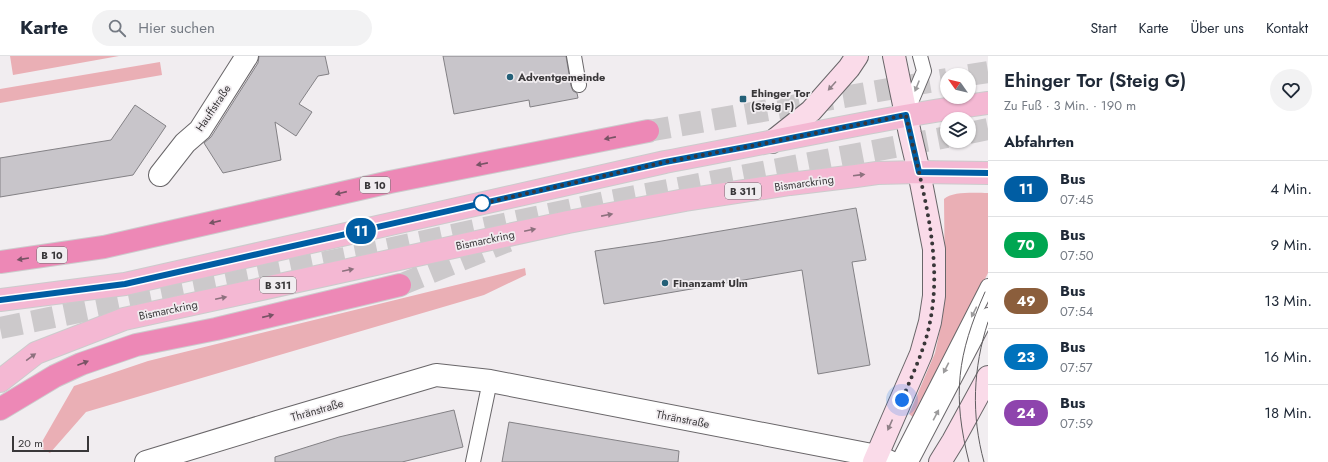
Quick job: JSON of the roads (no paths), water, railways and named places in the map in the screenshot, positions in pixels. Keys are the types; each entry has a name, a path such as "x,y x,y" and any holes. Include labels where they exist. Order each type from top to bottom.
{"highway":[{"name":"B 10","path":"0,262 104,247 390,182 648,131"},
{"path":"0,409 55,376 82,364 136,345 216,329 400,285"}],"main road":[{"path":"0,300 125,284 665,162 906,115 988,103"},
{"name":"Bismarckring","path":"0,381 36,353 124,319 560,224 686,200 790,184 863,175 919,172 988,172"}],"street":[{"name":"Hauffstraße","path":"160,175 185,143 200,130 247,56"},
{"path":"772,142 811,111 849,68 857,56"},
{"path":"880,460 921,354 930,322 934,296 934,249 894,56"},
{"name":"Thränstraße","path":"146,462 436,375 490,381 880,460"},
{"path":"940,462 988,377"}],"lane":[{"path":"574,56 579,85"},
{"path":"906,115 924,70 920,56"},
{"path":"898,462 988,286"},
{"path":"911,462 988,315"},
{"path":"472,462 490,381"}],"tunnel":[{"path":"976,74 988,72"},
{"path":"648,131 940,80"},
{"path":"976,132 988,129"},
{"path":"0,328 360,255 610,201 940,138"},
{"path":"400,285 508,241"}],"tram line":[{"path":"969,462 960,416 960,376 968,336 985,292"},
{"path":"984,462 977,427 976,392 979,357 988,322"}],"place":[{"name":"Adventgemeinde","path":"510,77"},
{"name":"Ehinger Tor (Steig F)","path":"743,99"},
{"name":"Finanzamt Ulm","path":"665,283"}]}
